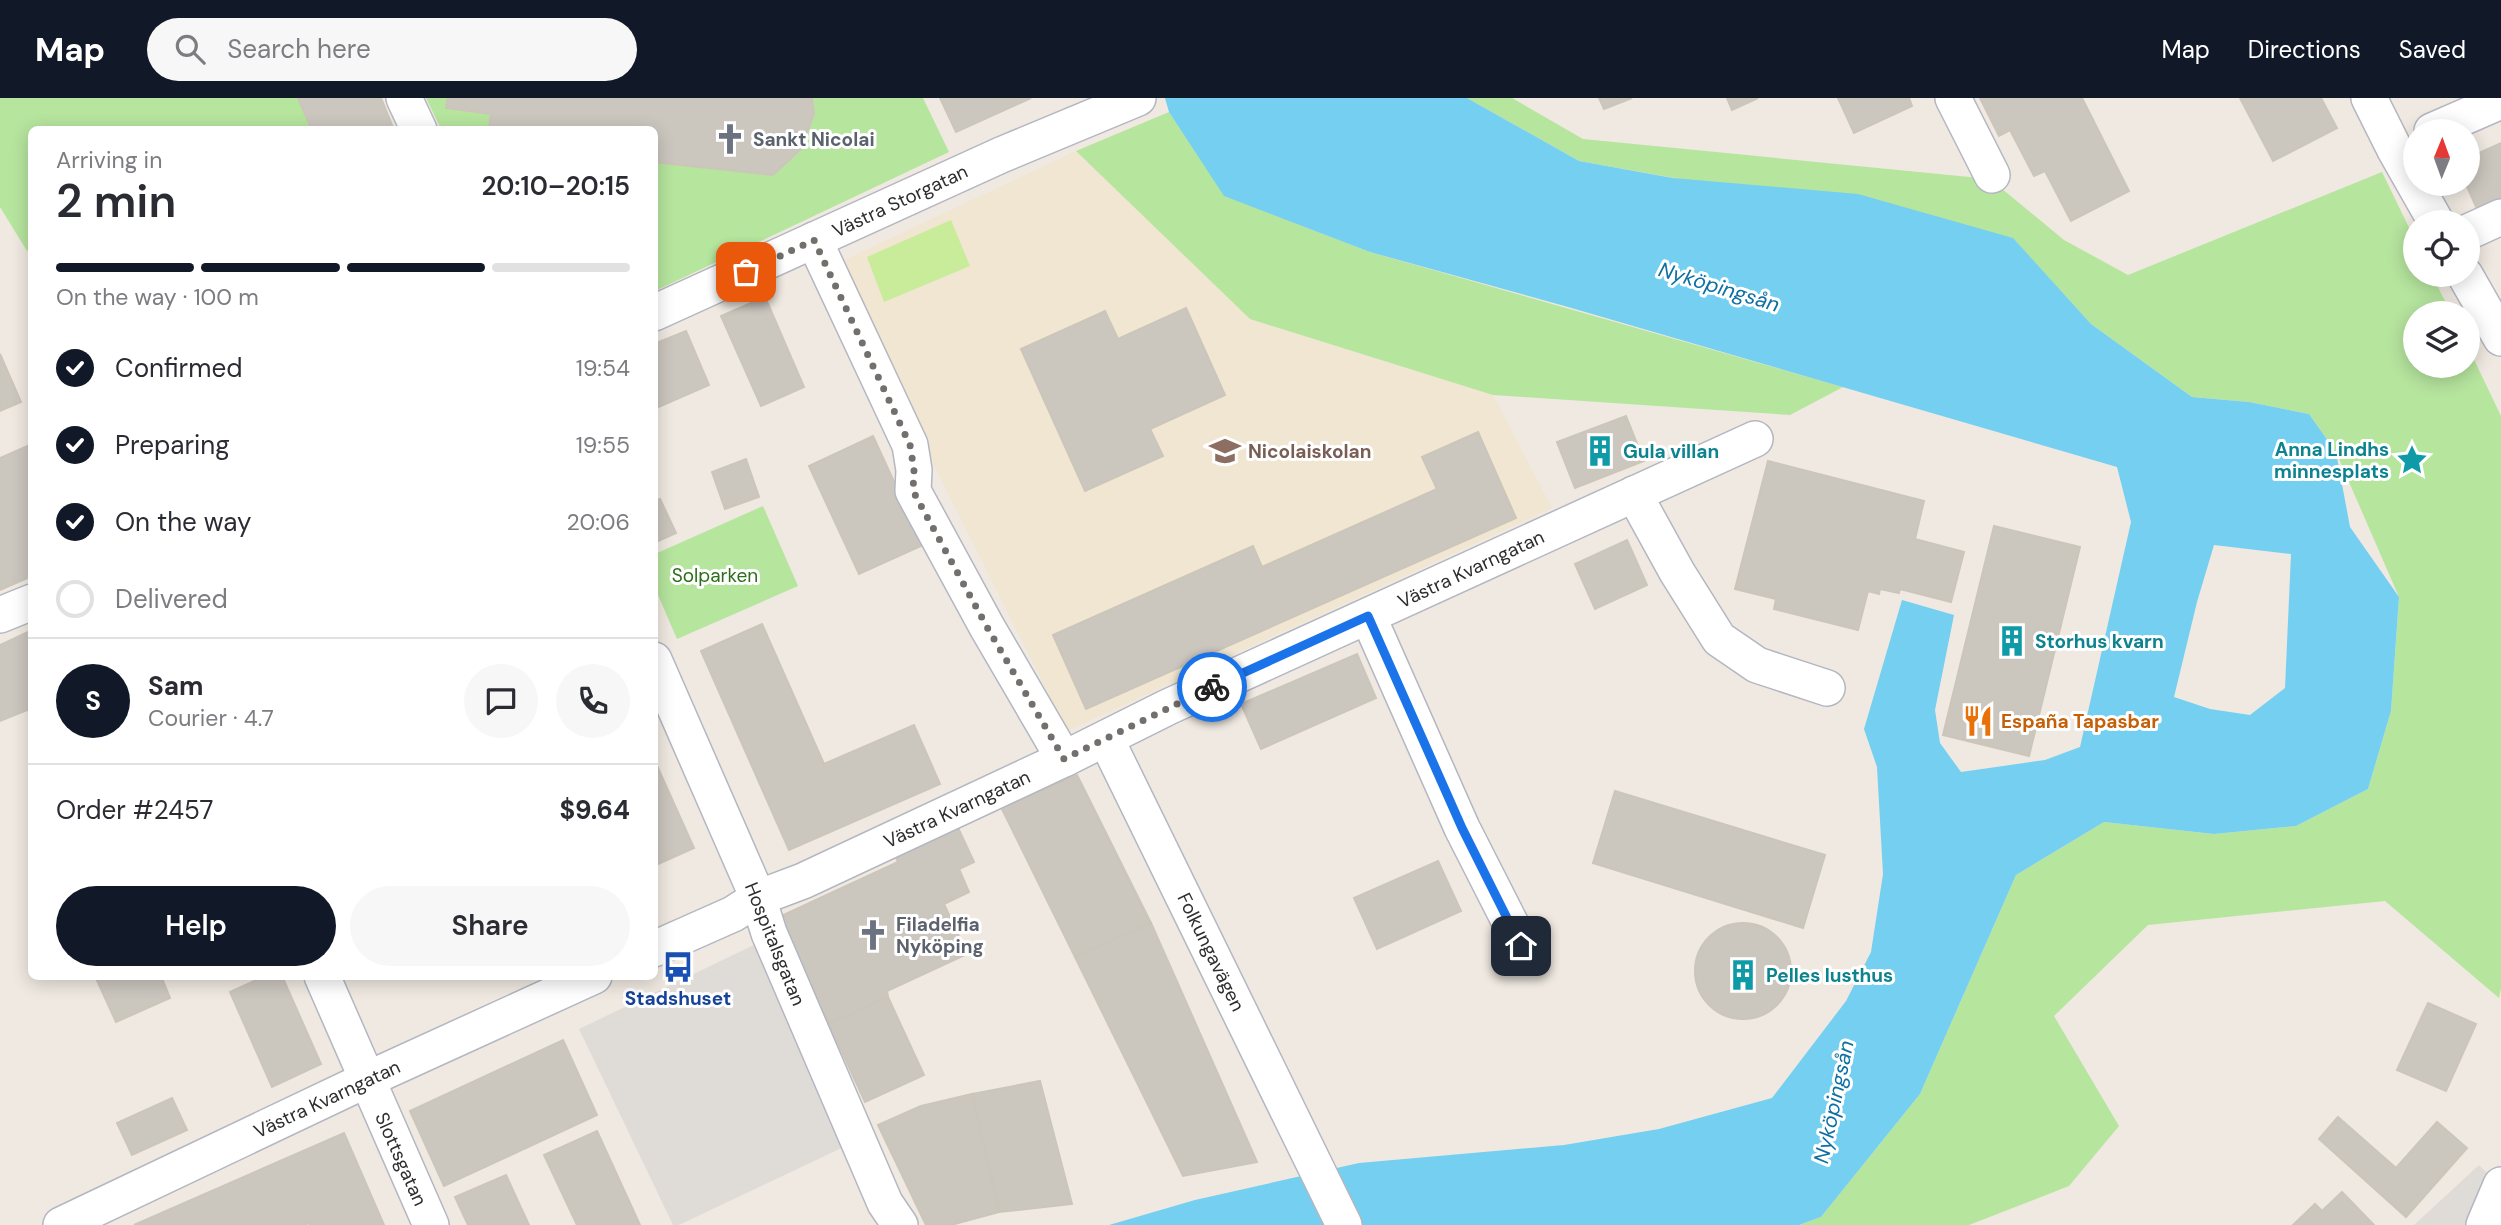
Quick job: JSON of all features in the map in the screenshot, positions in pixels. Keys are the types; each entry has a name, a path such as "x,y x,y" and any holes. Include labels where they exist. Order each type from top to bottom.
{"street":[{"path":"404,98 417,126"},
{"path":"1953,98 1992,175"},
{"path":"2369,98 2403,143"},
{"path":"2460,119 2501,101"},
{"name":"Västra Storgatan","path":"658,311 1001,155 1124,105"},
{"path":"2480,227 2501,217"},
{"path":"814,240 910,445 914,470 913,491 987,627 1064,759"},
{"path":"2472,287 2501,338"},
{"name":"Västra Kvarngatan","path":"658,947 733,914 758,898 803,881 1064,759 1168,707 1755,439"},
{"path":"1634,494 1677,572 1719,639 1757,664 1828,688"},
{"path":"0,615 28,604"},
{"path":"1368,616 1462,828 1521,946"},
{"name":"Hospitalsgatan","path":"658,669 758,898 769,933 880,1190 900,1225"},
{"name":"Folkungavägen","path":"1106,739 1345,1225"},
{"name":"Slottsgatan","path":"324,980 431,1225"},
{"name":"Västra Kvarngatan","path":"61,1225 366,1080 585,980"},
{"path":"2484,1225 2501,1185"}],"shaded area":[{"name":"Nicolaiskolan","path":"1076,151 1250,319 1493,395 1552,508 1067,731 834,265"},
{"path":"758,943 854,1142 679,1225 673,1225 579,1029"},
{"path":"2479,1165 2501,1186 2497,1225 2414,1225"}],"green space":[{"path":"0,98 298,98 311,126 28,126 28,250 0,207"},
{"path":"426,98 923,98 949,152 658,290 658,126 440,126"},
{"path":"1467,98 1512,98 1583,139 1990,179 2064,240 2128,275 2382,172 2403,215 2403,287 2438,287 2445,301 2403,301 2403,378 2480,378 2480,372 2501,416 2499,998 2385,901 2148,925 2054,1016 2119,1126 2069,1186 1969,1225 1799,1225 1821,1217 1920,1094 2016,875 2104,822 2214,834 2296,826 2368,789 2391,711 2399,597 2336,452 2309,414 2249,402 2192,397 2091,324 2012,238 1579,161"},
{"path":"1169,112 1225,196 1370,252 1843,387 1790,415 1493,395 1250,319 1076,151"},
{"path":"951,220 970,266 884,302 867,257"},
{"name":"Solparken","path":"763,506 798,586 677,639 658,595 658,553"}],"water":[{"name":"Nyköpingsån","path":"1165,98 1467,98 1579,161 1673,178 1858,194 2013,238 2091,324 2192,397 2249,402 2309,414 2336,452 2350,527 2399,597 2391,711 2368,789 2296,826 2214,834 2104,822 2016,875 1920,1094 1821,1217 1799,1225 1109,1225 1195,1200 1359,1163 1564,1145 1659,1129 1772,1098 1846,1001 1871,952 1883,874 1877,767 1864,729 1902,600 1954,615 1935,710 1940,743 1961,772 2045,760 2080,747 2131,522 2117,467 1370,252 1224,196 1169,112","holes":["2214,545 2291,554 2285,688 2250,715 2210,709 2174,697"]}],"building":[{"path":"298,98 381,98 392,126 310,126"},
{"name":"Sankt Nicolai","path":"448,98 812,98 814,114 801,149 773,175 658,162 658,126 490,126 491,114 446,108"},
{"path":"940,98 1031,98 956,132"},
{"path":"1599,98 1632,98 1604,109"},
{"path":"1727,98 1758,98 1732,110"},
{"path":"1838,98 1909,98 1912,106 1854,133"},
{"path":"1980,98 2082,98 2129,191 2071,221 2045,171 2034,176 2010,130 1999,136"},
{"path":"2240,98 2321,98 2337,128 2273,161"},
{"path":"2501,143 2501,199 2477,209 2471,196 2480,196 2480,153"},
{"path":"765,297 804,387 761,406 721,316"},
{"path":"1186,308 1225,395 1150,429 1163,456 1085,491 1021,349 1105,311 1118,339"},
{"path":"686,331 709,385 658,407 658,342"},
{"path":"0,354 21,402 0,411"},
{"name":"Gula villan","path":"1626,416 1644,461 1575,488 1557,442"},
{"path":"1478,432 1516,518 1086,709 1053,635 1253,546 1262,567 1437,489 1422,457"},
{"path":"873,436 923,545 859,574 809,466"},
{"path":"28,446 28,578 0,590 0,458"},
{"path":"746,459 759,497 725,509 712,472"},
{"path":"1768,461 1924,501 1915,539 1964,552 1951,602 1900,589 1899,593 1880,589 1879,594 1868,591 1858,630 1774,609 1776,599 1735,589"},
{"path":"658,500 676,533 658,541"},
{"name":"Storhus kvarn","path":"1994,526 2080,547 2029,756 1943,735"},
{"path":"1627,540 1647,585 1595,609 1575,564"},
{"path":"762,624 824,764 914,725 940,784 789,850 701,651"},
{"path":"28,632 28,710 0,721 0,645"},
{"path":"1357,654 1376,698 1261,749 1241,704"},
{"path":"658,768 694,848 658,864"},
{"path":"1077,775 1151,923 1075,957 1001,807"},
{"path":"1615,791 1825,855 1803,928 1593,863"},
{"name":"Filadelfia Nyköping","path":"953,817 974,862 959,869 969,892 944,904 967,954 887,991 888,997 829,1024 779,917 898,862 891,846"},
{"path":"1438,861 1461,911 1377,949 1354,898"},
{"path":"1151,923 1257,1162 1183,1176 1075,957"},
{"name":"Pelles lusthus","path":"1743,923 1761,927 1777,937 1787,953 1791,971 1787,989 1777,1005 1761,1015 1743,1019 1725,1015 1709,1005 1699,989 1695,971 1699,953 1709,937 1725,927"},
{"path":"97,980 163,980 170,998 116,1022"},
{"path":"256,980 284,980 321,1064 272,1087 230,992"},
{"path":"888,997 924,1075 865,1102 829,1024"},
{"path":"2428,1003 2476,1024 2446,1091 2397,1070"},
{"path":"563,1040 597,1115 444,1186 410,1111"},
{"path":"1040,1081 1072,1204 999,1212 972,1094"},
{"path":"972,1094 999,1212 951,1225 926,1225 878,1125 921,1106"},
{"path":"172,1098 187,1130 132,1155 117,1123"},
{"path":"2338,1117 2396,1168 2437,1122 2467,1148 2406,1217 2319,1139"},
{"path":"597,1131 640,1225 577,1225 544,1155"},
{"path":"344,1133 384,1225 134,1225"},
{"path":"506,1175 529,1225 468,1225 455,1197"},
{"path":"2342,1192 2374,1225 2293,1225 2315,1204 2322,1211"}],"way so far":[{"path":"746,272 814,240 910,445 914,470 913,491 987,627 1064,759 1212,687"}],"place":[{"name":"Sankt Nicolai","path":"730,139"},
{"name":"Nicolaiskolan","path":"1225,451"},
{"name":"Gula villan","path":"1600,451"},
{"name":"Anna Lindhs minnesplats","path":"2412,460"},
{"name":"Storhus kvarn","path":"2012,641"},
{"name":"España Tapasbar","path":"1978,721"},
{"name":"Filadelfia Nyköping","path":"873,935"},
{"name":"Stadshuset","path":"678,967"},
{"name":"Pelles lusthus","path":"1743,975"}],"route":[{"path":"1212,687 1368,616 1462,828 1521,946"}]}
